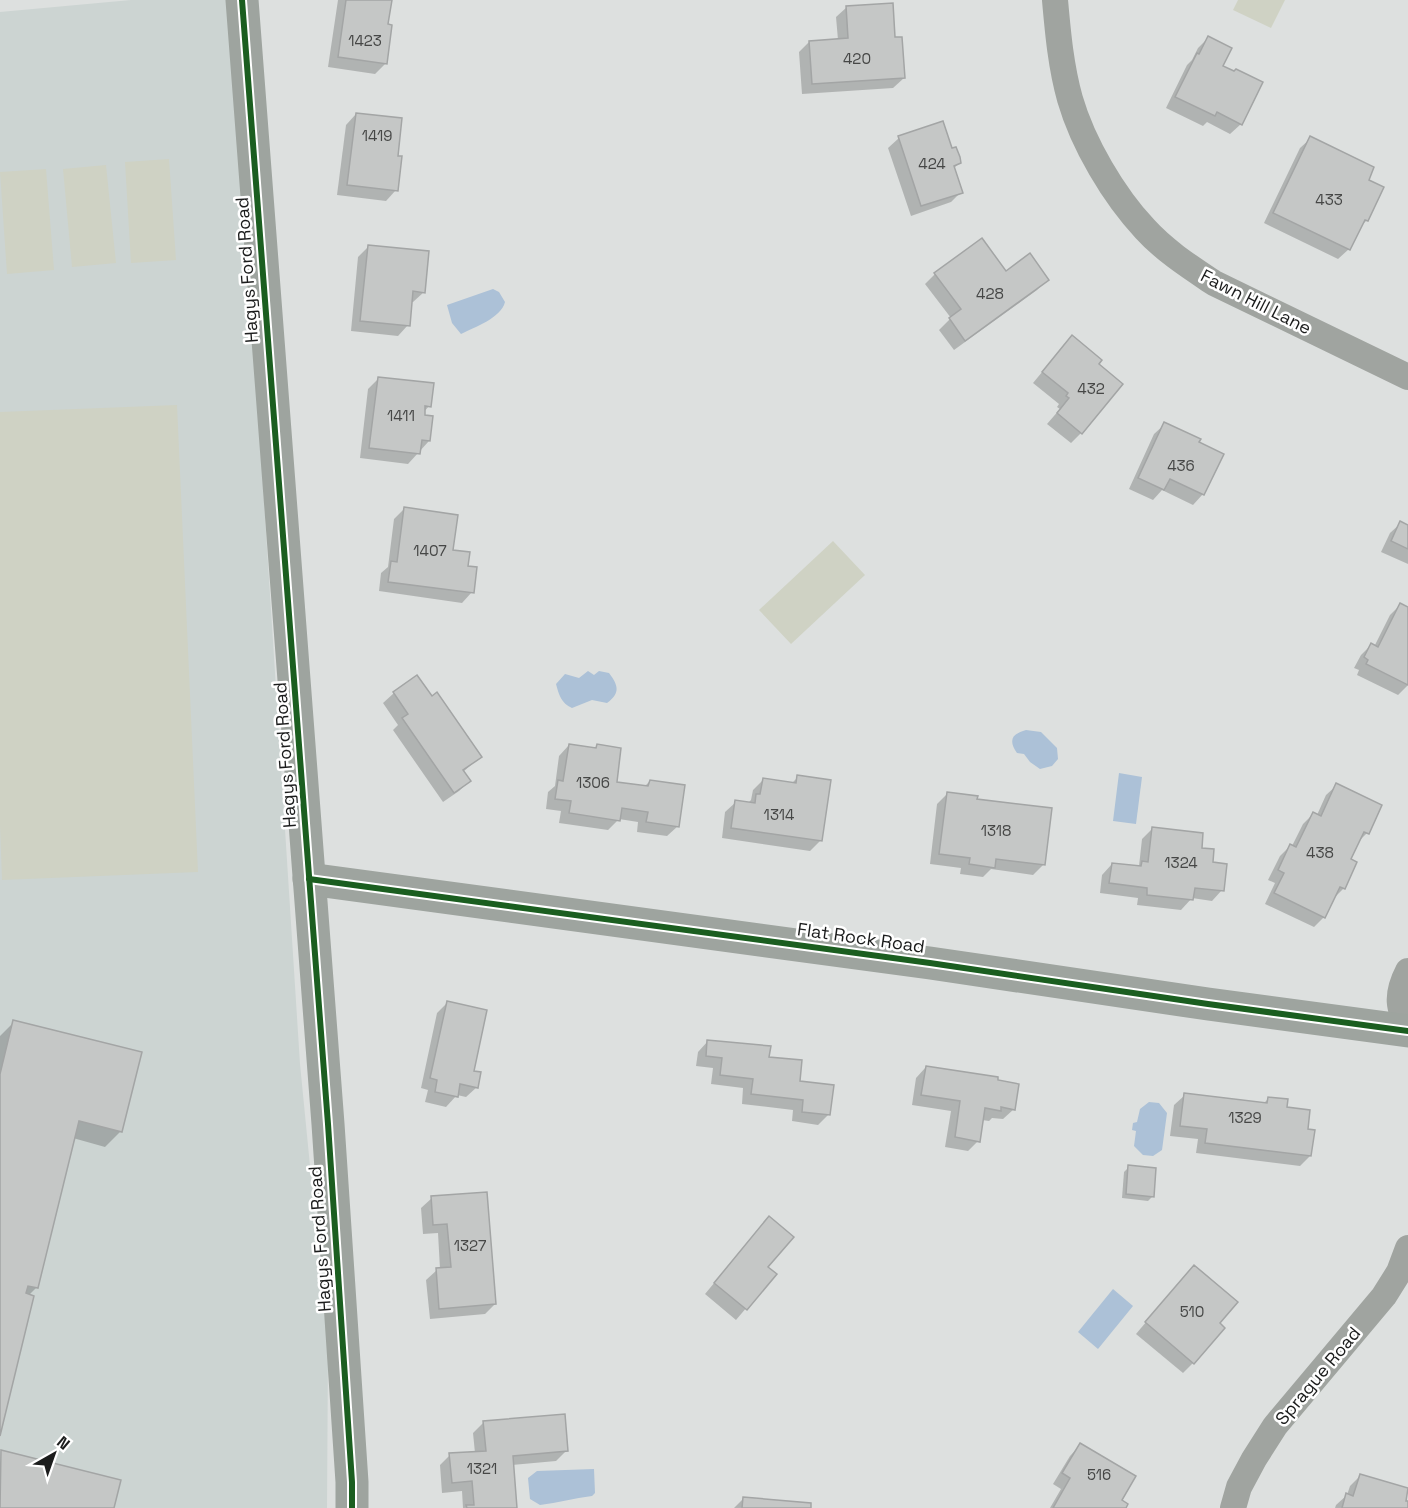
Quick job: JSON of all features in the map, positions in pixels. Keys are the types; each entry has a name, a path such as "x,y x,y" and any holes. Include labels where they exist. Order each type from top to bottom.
{"street":[{"name":"Hagys Ford Road","path":"242,0 331,1171 352,1508"},
{"name":"Fawn Hill Lane","path":"1055,0 1058,40 1070,102 1099,165 1116,193 1145,230 1184,263 1214,283 1408,377"},
{"name":"Flat Rock Road","path":"309,879 930,963 1408,1031"},
{"path":"1408,971 1402,982 1398,1000 1408,1031"},
{"name":"Sprague Road","path":"1233,1508 1239,1487 1275,1426 1384,1296 1399,1272 1408,1248"}],"shaded area":[{"path":"131,0 232,0 300,1064 328,1349 327,1508 0,1508 0,12"},
{"path":"1238,0 1285,0 1271,28 1233,10"},
{"path":"169,159 176,260 131,263 125,162"},
{"path":"106,165 116,263 72,267 63,169"},
{"path":"46,169 54,270 7,274 0,172"},
{"path":"177,405 198,872 2,880 0,412"},
{"path":"833,541 865,575 791,644 759,610"}],"water":[{"path":"493,289 499,292 505,302 503,308 487,321 461,334 452,323 447,305"},
{"path":"588,671 594,675 599,671 609,673 617,689 614,696 607,703 592,700 572,708 568,706 559,695 556,684 565,674 579,678"},
{"path":"1026,730 1041,732 1057,748 1058,759 1052,766 1040,769 1024,754 1017,753 1013,738 1017,733"},
{"path":"1119,773 1142,777 1136,824 1113,821"},
{"path":"1149,1102 1159,1103 1167,1113 1162,1150 1153,1156 1143,1155 1134,1146 1136,1131 1132,1130 1133,1123 1137,1122 1140,1109"},
{"path":"1113,1289 1133,1306 1098,1349 1078,1332"},
{"path":"594,1469 595,1493 592,1496 540,1505 530,1499 528,1478 537,1471"}],"building":[{"path":"346,0 392,0 388,24 392,25 387,64 338,57"},
{"path":"893,3 895,37 902,37 905,78 812,84 809,41 848,38 846,6"},
{"path":"1208,36 1232,48 1223,66 1234,71 1236,69 1263,82 1242,125 1217,112 1215,116 1175,97"},
{"path":"356,113 402,118 398,156 402,156 398,191 347,185"},
{"path":"943,121 952,148 956,147 960,157 961,163 954,166 963,193 921,206 898,136"},
{"path":"1310,136 1374,167 1369,180 1384,187 1368,221 1365,220 1350,250 1273,213"},
{"path":"982,238 1006,271 1030,253 1049,280 965,341 949,318 961,309 934,273"},
{"path":"368,245 429,251 425,293 413,291 410,326 360,321"},
{"path":"1072,335 1102,360 1099,364 1123,384 1082,434 1057,413 1069,398 1066,396 1068,393 1042,372"},
{"path":"378,377 434,383 431,407 425,406 425,415 433,416 430,441 422,440 420,454 369,448"},
{"path":"1164,422 1201,439 1199,442 1224,454 1204,495 1170,479 1164,490 1138,478"},
{"path":"404,507 458,515 453,550 470,552 468,566 477,567 474,593 388,582 391,561 397,562"},
{"path":"1400,521 1408,525 1408,549 1391,541"},
{"path":"1400,603 1408,607 1408,685 1366,664 1368,660 1364,657 1371,643 1378,647"},
{"path":"417,675 432,696 437,692 482,757 463,770 471,781 454,793 402,718 408,714 393,692"},
{"path":"569,744 596,748 597,744 621,748 617,782 648,786 650,780 685,785 679,827 646,822 648,812 622,808 620,821 569,813 571,801 555,799 558,780 563,781"},
{"path":"797,775 831,780 822,841 731,828 735,800 755,803 756,794 760,794 763,778 796,783"},
{"path":"1336,783 1382,805 1369,834 1364,832 1351,859 1357,862 1345,889 1340,887 1325,918 1274,893 1284,873 1278,870 1290,844 1296,847 1313,812 1321,816"},
{"path":"947,792 978,796 977,799 1052,808 1045,865 996,859 995,868 969,864 970,858 939,854"},
{"path":"1152,827 1203,833 1202,848 1214,849 1213,862 1227,864 1224,891 1195,888 1193,900 1147,895 1147,888 1109,883 1112,863 1141,866 1142,861 1148,862"},
{"path":"447,1001 487,1010 474,1071 481,1072 478,1088 460,1084 458,1097 435,1092 437,1080 430,1078"},
{"path":"13,1020 142,1052 122,1132 79,1121 38,1288 28,1286 26,1293 34,1296 0,1436 0,1074"},
{"path":"707,1040 771,1046 769,1057 802,1060 800,1081 834,1085 830,1115 802,1112 803,1100 751,1094 753,1079 720,1075 722,1058 706,1056"},
{"path":"926,1066 998,1077 998,1080 1019,1084 1015,1110 1001,1107 1001,1111 985,1108 980,1142 955,1137 960,1101 921,1095"},
{"path":"1184,1093 1267,1103 1268,1097 1288,1099 1287,1107 1310,1110 1308,1129 1315,1130 1311,1156 1205,1143 1207,1129 1180,1126"},
{"path":"1128,1165 1156,1168 1154,1197 1126,1194"},
{"path":"487,1192 496,1304 439,1309 436,1268 451,1267 447,1224 433,1225 431,1196"},
{"path":"769,1216 794,1237 768,1267 777,1274 747,1310 714,1283"},
{"path":"1194,1265 1238,1302 1220,1323 1225,1328 1194,1364 1145,1322"},
{"path":"565,1414 568,1451 513,1456 517,1508 467,1508 466,1505 474,1505 472,1481 452,1483 449,1453 486,1451 483,1421"},
{"path":"1080,1443 1136,1476 1122,1500 1128,1504 1126,1508 1053,1508 1070,1478 1062,1473"},
{"path":"1,1450 121,1480 114,1508 0,1508"},
{"path":"1360,1474 1408,1488 1406,1501 1408,1501 1408,1508 1342,1508 1346,1493 1353,1496"},
{"path":"743,1497 811,1503 811,1508 742,1508"}],"cycle path":[{"path":"242,0 328,1124 352,1508"},
{"path":"309,879 930,963 1408,1031"}]}
